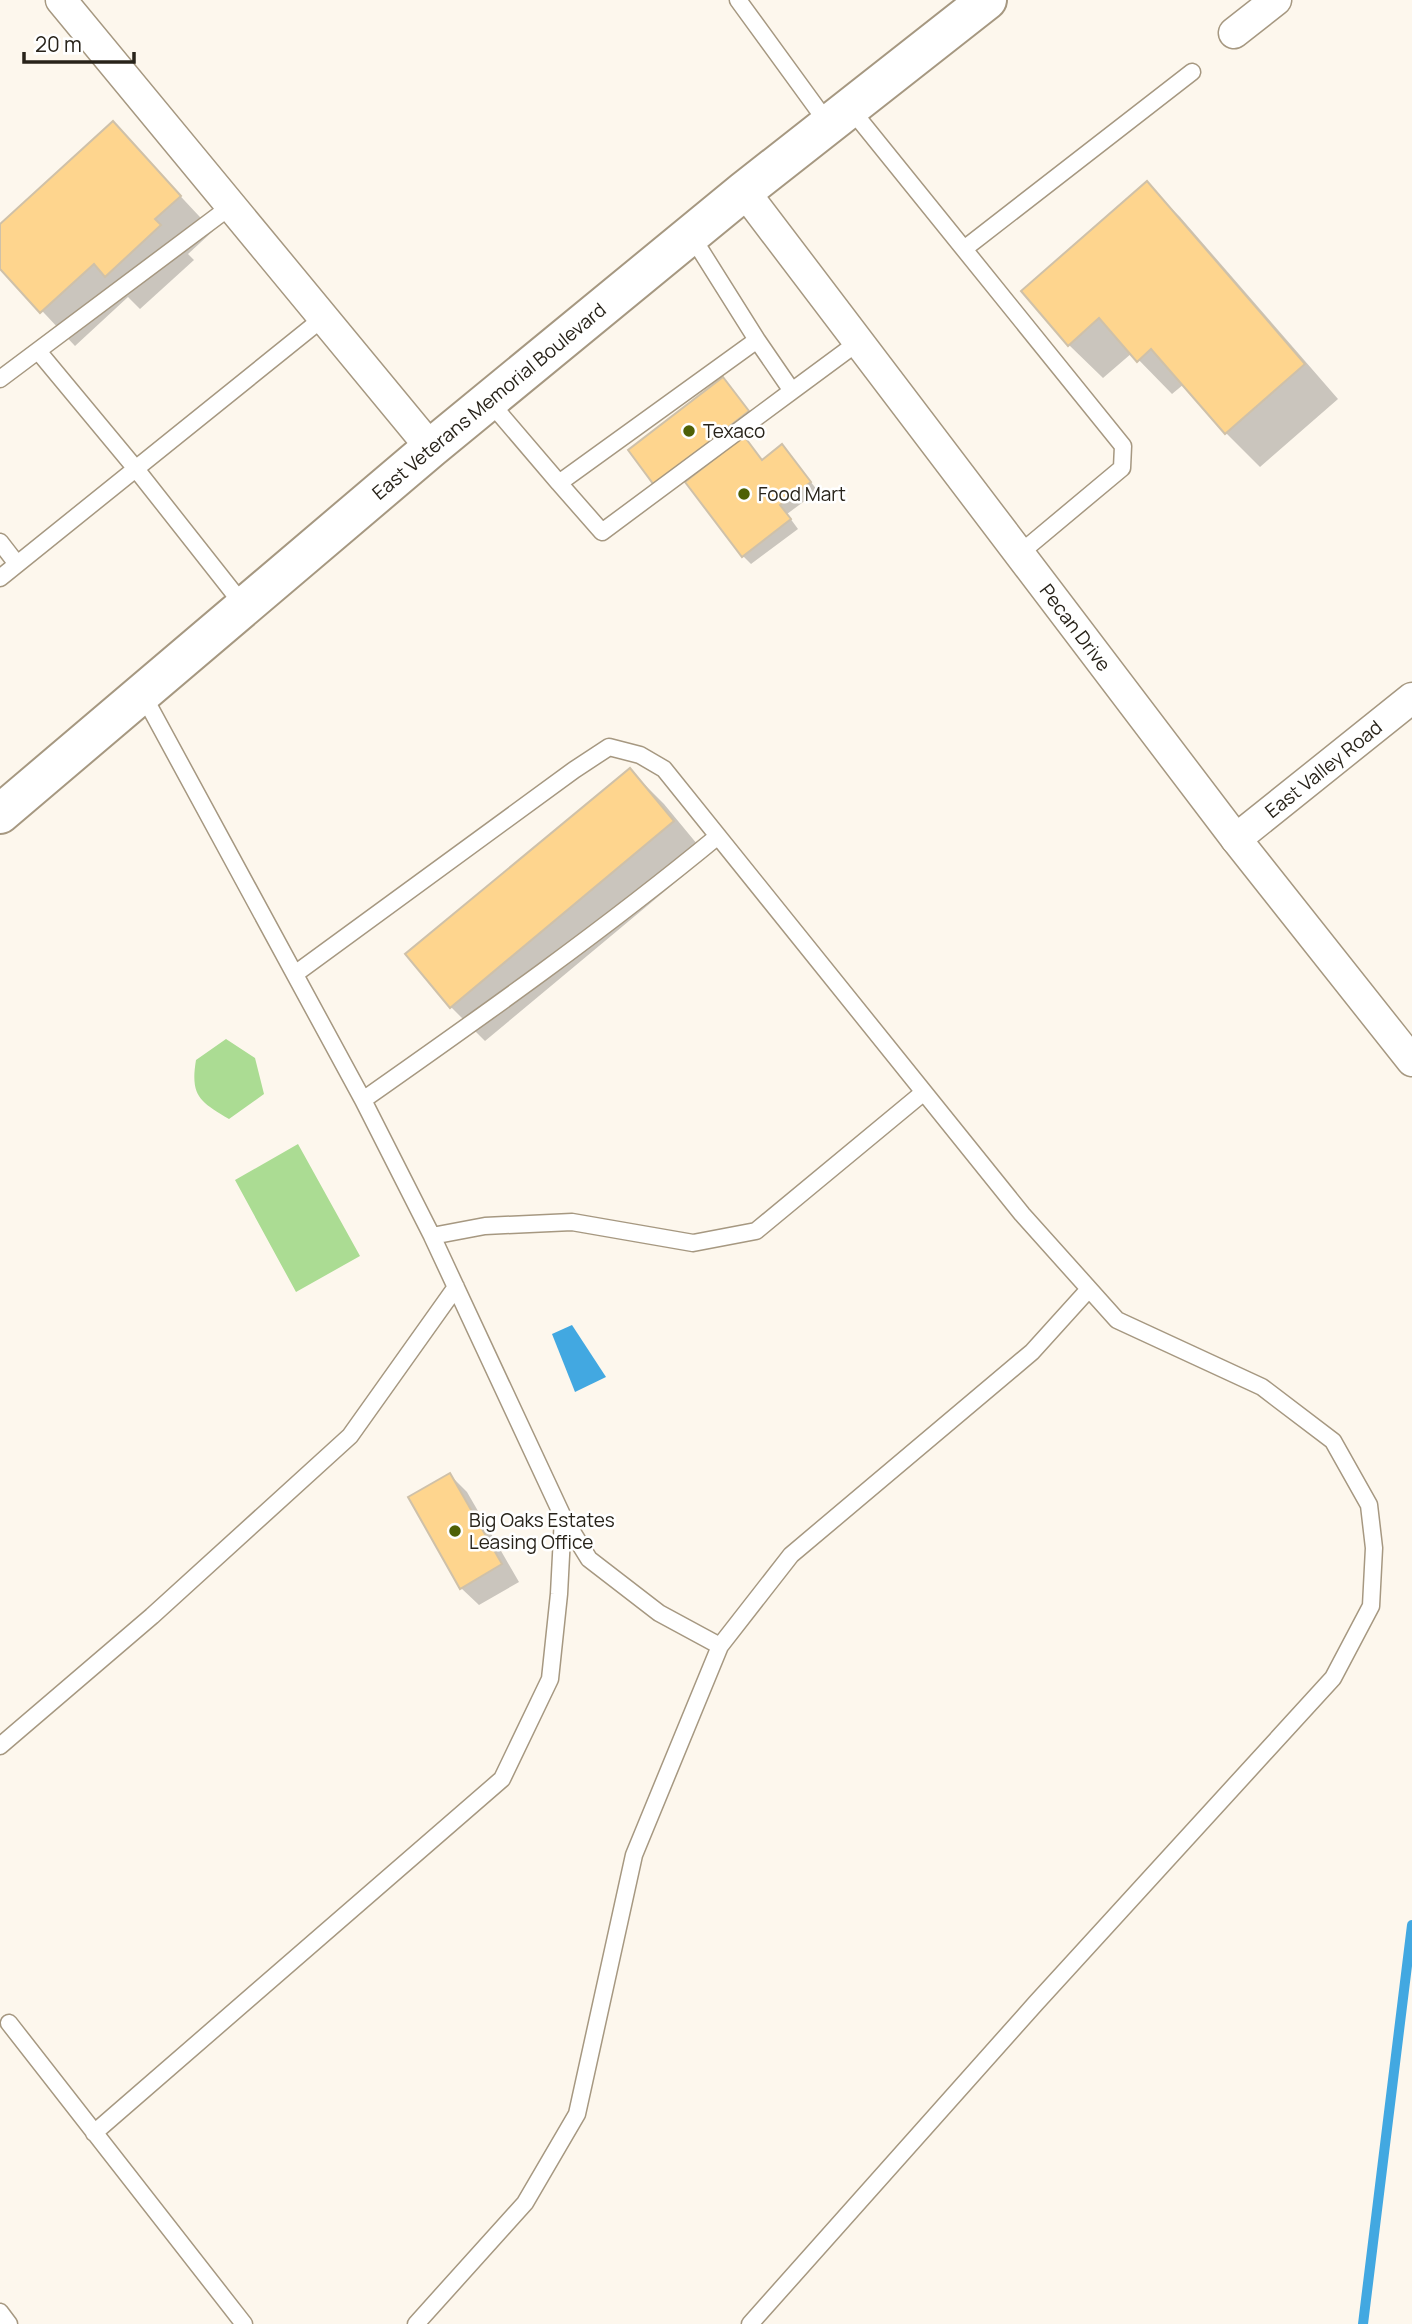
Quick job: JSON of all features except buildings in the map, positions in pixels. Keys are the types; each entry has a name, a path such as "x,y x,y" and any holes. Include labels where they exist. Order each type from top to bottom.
{"main road":[{"name":"East Veterans Memorial Boulevard","path":"0,814 431,448 744,191 987,0"}],"street":[{"path":"61,0 431,448"},
{"path":"1234,33 1275,0"},
{"name":"Pecan Drive","path":"744,191 1236,839 1412,1061"},
{"name":"East Valley Road","path":"1236,839 1412,698"}],"lane":[{"path":"738,0 839,116 964,249 1123,446 1122,468 1019,554"},
{"path":"964,249 1192,72"},
{"path":"0,379 231,206"},
{"path":"691,235 792,391"},
{"path":"0,578 323,318"},
{"path":"559,483 757,340"},
{"path":"489,401 603,532 858,343"},
{"path":"38,351 244,606"},
{"path":"0,542 17,564"},
{"path":"142,693 363,1100 432,1236 563,1517 589,1559 659,1613 720,1646"},
{"path":"295,974 574,769 609,747 640,755 664,769 1022,1214 1117,1320 1262,1387 1333,1441 1369,1505 1374,1548 1371,1606 1333,1678 1036,2003 750,2324"},
{"path":"363,1100 530,983 639,901 718,836"},
{"path":"432,1236 485,1226 572,1222 693,1243 756,1231 924,1092"},
{"path":"0,1746 152,1616 350,1436 456,1287"},
{"path":"416,2324 525,2203 577,2114 634,1855 720,1646 791,1555 1032,1352 1089,1289"},
{"path":"94,2133 502,1779 550,1679 559,1594 563,1517"},
{"path":"9,2023 244,2324"},
{"path":"0,2312 9,2324"}],"green space":[{"path":"226,1039 255,1058 264,1094 229,1119 199,1097 195,1082 196,1060"},
{"path":"298,1144 360,1256 296,1292 235,1180"}],"water":[{"path":"572,1325 606,1377 575,1392 552,1334"}],"waterway":[{"path":"1363,2324 1412,1925"}],"place":[{"name":"Texaco","path":"689,431"},
{"name":"Food Mart","path":"744,494"},
{"name":"Big Oaks Estates Leasing Office","path":"455,1531"}]}
